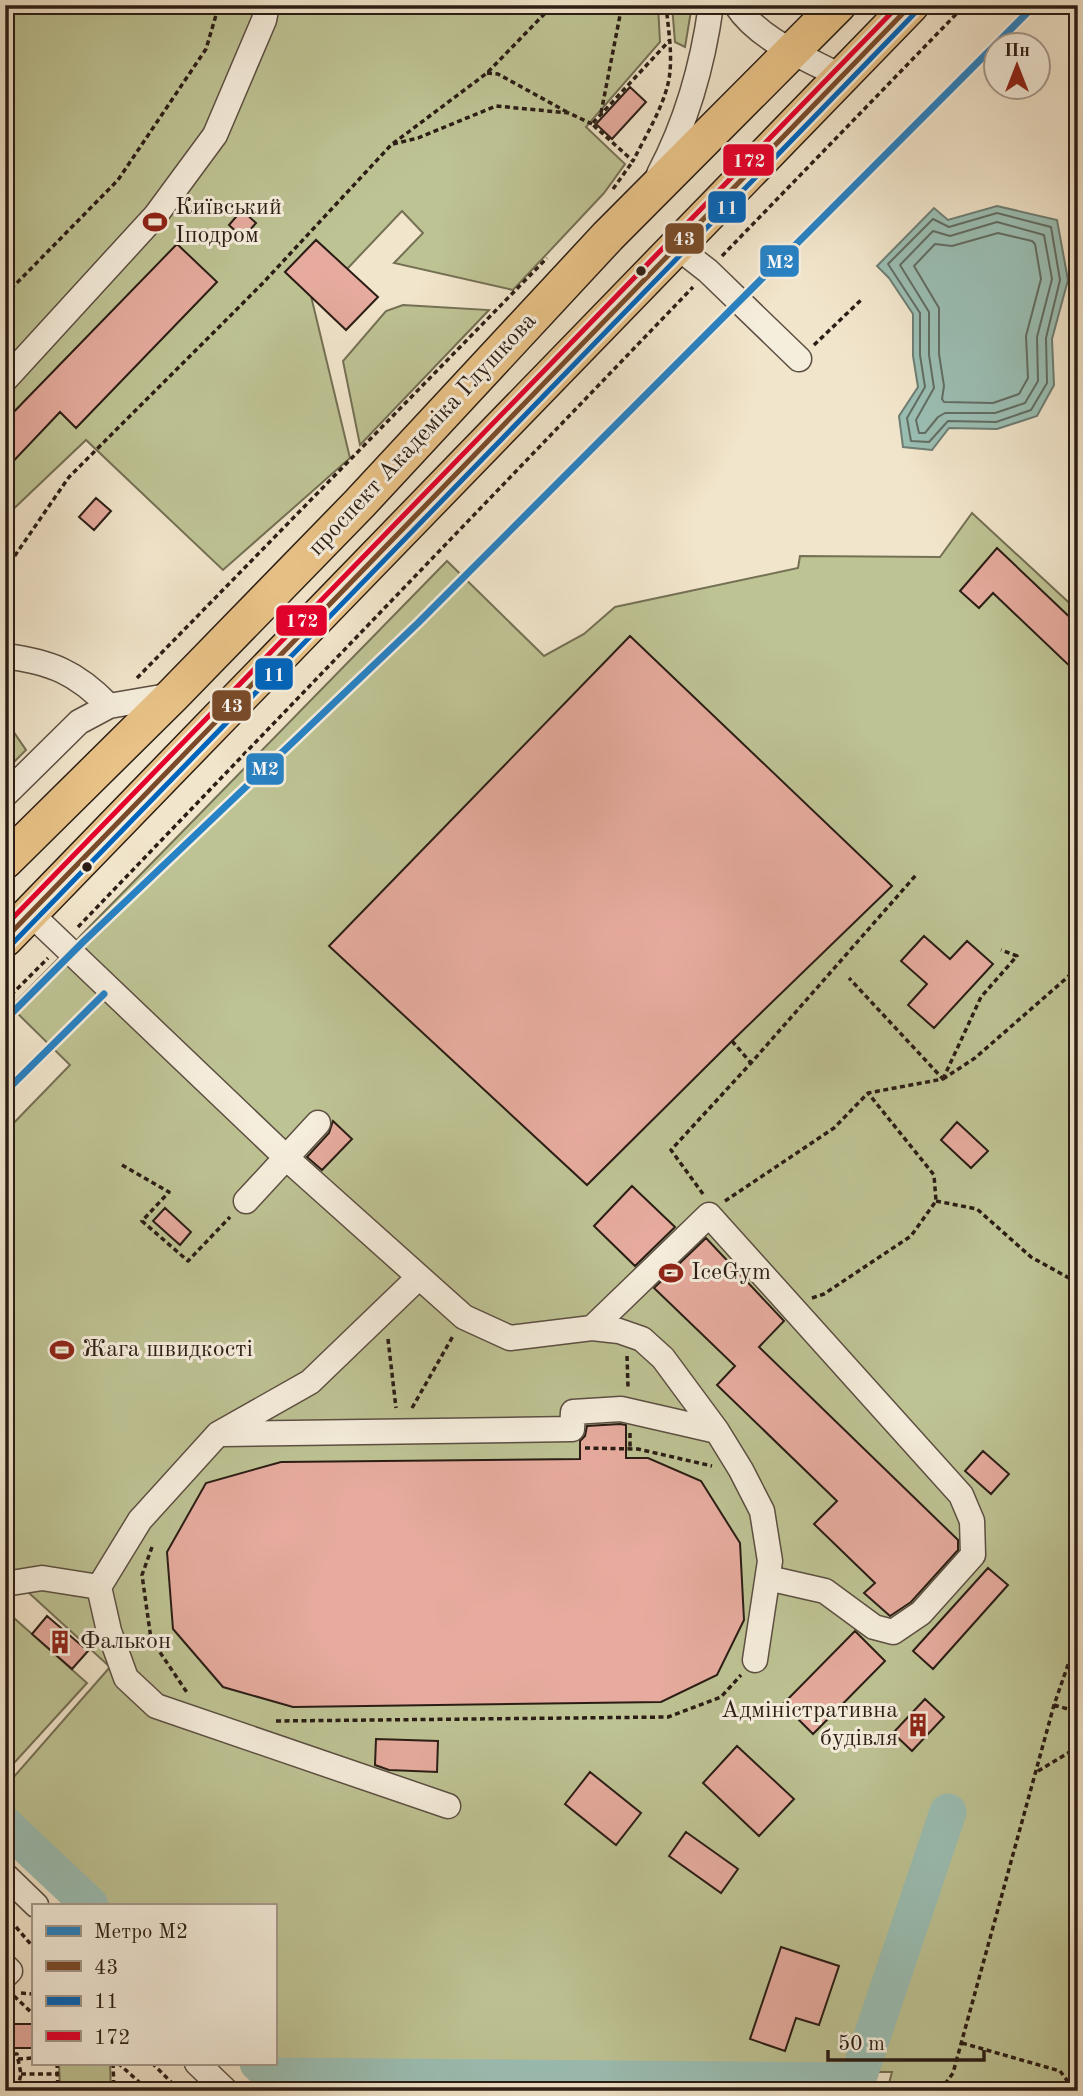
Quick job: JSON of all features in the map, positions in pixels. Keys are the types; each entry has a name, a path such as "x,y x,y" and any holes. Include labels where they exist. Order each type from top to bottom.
{"highway":[{"name":"проспект Академіка Глушкова","path":"5,861 173,695 360,503 649,194 838,5"},
{"name":"проспект Академіка Глушкова","path":"5,939 911,5"}],"street":[{"path":"5,380 156,215 215,135 264,20 267,5"},
{"path":"649,194 677,140 702,60 711,5"},
{"path":"736,5 752,25 793,52 842,76"},
{"path":"676,246 806,353"},
{"path":"5,656 61,668 92,689 109,706"},
{"path":"5,795 79,722 109,706 173,695"},
{"path":"30,913 287,1157 464,1317 510,1338 592,1328 619,1331 642,1339 663,1358 717,1431 762,1511 770,1561 755,1660"},
{"path":"246,1201 318,1123"},
{"path":"592,1328 709,1215 961,1495 972,1521 972,1555 921,1614 893,1632 874,1627 825,1591 768,1578"},
{"path":"419,1277 310,1382 218,1434 140,1520 99,1587 109,1632 126,1678 156,1706 448,1807"},
{"path":"218,1434 572,1429 573,1412 621,1409 717,1431"},
{"path":"5,1584 42,1578 99,1587"},
{"path":"5,1875 35,1904"},
{"path":"5,1966 10,1971 9,1986"},
{"path":"198,2064 226,2091"}],"path":[{"path":"5,295 118,180 206,49 219,5"},
{"path":"5,570 69,477 262,284 391,145 487,73 553,5"},
{"path":"601,114 622,5"},
{"path":"487,73 498,75 592,124 633,161 657,112 669,79 670,41 666,5"},
{"path":"5,1001 965,5"},
{"path":"592,124 670,41"},
{"path":"391,145 418,138 496,106 569,113"},
{"path":"135,680 526,279"},
{"path":"806,353 861,300"},
{"path":"916,875 671,1150 701,1191 709,1215 737,1192 834,1128 867,1093 943,1079 975,1058 1078,968"},
{"path":"943,1079 981,997 1017,956 1000,950"},
{"path":"849,978 943,1079"},
{"path":"732,1041 751,1063"},
{"path":"790,1305 824,1294 911,1236 936,1201 934,1175 867,1093"},
{"path":"122,1165 169,1192 142,1221 188,1261 246,1201"},
{"path":"936,1201 977,1209 1031,1256 1078,1283"},
{"path":"385,1310 399,1431"},
{"path":"399,1431 464,1317"},
{"path":"581,1448 638,1448 696,1464 741,1470"},
{"path":"155,1539 142,1574 151,1639 192,1699"},
{"path":"940,2091 953,2073 1054,1705 1078,1636"},
{"path":"271,1721 668,1717 720,1697 755,1660"},
{"path":"1054,1705 1078,1712"},
{"path":"1036,1772 1078,1747"},
{"path":"5,1914 32,1946"},
{"path":"9,1986 32,1994"},
{"path":"962,2043 1060,2071 1075,2091"},
{"path":"5,2054 17,2054 21,2074 17,2091"},
{"path":"18,2059 32,2058"},
{"path":"57,2064 58,2091"},
{"path":"114,2090 116,2064"},
{"path":"117,2064 149,2091"},
{"path":"153,2064 180,2091"},
{"path":"21,2074 57,2074"},
{"path":"134,2091 142,2085"}],"green space":[{"path":"5,5 658,5 660,42 586,127 625,164 604,193 513,290 394,263 423,233 402,211 347,269 316,240 285,272 311,296 350,458 223,570 86,440 5,517"},
{"path":"672,5 692,5 685,47 675,42"},
{"path":"403,305 489,310 360,445 343,361 386,311"},
{"path":"972,513 1078,611 1078,2091 887,2091 892,2072 274,2070 267,2064 276,2064 276,1904 100,1904 5,1815 5,1787 110,1667 5,1571 5,1132 70,1065 11,1007 447,561 544,656 584,634 615,607 798,568 800,556 940,557"},
{"path":"5,724 26,750 5,771"},
{"path":"5,1610 87,1683 5,1773"},
{"path":"59,2064 110,2064 111,2091 60,2091"}],"water":[{"path":"997,206 1057,220 1068,280 1052,339 1054,385 1037,416 997,429 949,428 932,450 903,447 899,416 918,387 913,356 913,314 889,278 877,266 934,208 948,220"}],"building":[{"path":"630,87 646,102 612,139 596,124"},
{"path":"242,210 256,223 243,238 229,225"},
{"path":"316,240 378,297 346,330 285,272"},
{"path":"177,244 217,282 76,428 60,412 5,470 5,421"},
{"path":"96,498 111,511 94,530 79,517"},
{"path":"997,548 1078,625 1078,674 993,593 979,608 960,591"},
{"path":"630,636 892,886 587,1185 329,946"},
{"path":"924,936 950,959 967,941 993,964 934,1028 908,1005 927,984 901,961"},
{"path":"333,1121 352,1139 322,1170 307,1157 329,1133"},
{"path":"957,1122 988,1151 971,1168 941,1140"},
{"path":"632,1186 675,1227 635,1266 594,1226"},
{"path":"165,1208 191,1232 180,1245 153,1221"},
{"path":"706,1238 784,1321 759,1347 958,1540 958,1550 911,1602 890,1616 864,1593 875,1583 814,1524 837,1501 717,1385 735,1366 654,1288"},
{"path":"626,1425 626,1458 648,1458 701,1481 740,1543 744,1620 717,1675 661,1702 293,1707 223,1687 173,1629 167,1552 206,1483 281,1462 580,1459 580,1441 585,1436 587,1426"},
{"path":"983,1451 1009,1474 991,1494 965,1471"},
{"path":"988,1568 1008,1585 933,1669 913,1651"},
{"name":"Фалькон","path":"47,1616 88,1651 72,1669 32,1634"},
{"path":"855,1631 885,1661 813,1734 783,1704"},
{"name":"Адміністративна будівля","path":"925,1699 944,1717 912,1751 893,1733"},
{"path":"376,1739 438,1741 437,1772 389,1770 375,1765"},
{"path":"737,1746 794,1799 759,1836 703,1783"},
{"path":"590,1772 641,1813 616,1845 565,1804"},
{"path":"686,1832 738,1869 721,1893 669,1856"},
{"path":"781,1947 839,1966 819,2025 796,2018 785,2051 750,2039"},
{"path":"5,2024 32,2024 32,2048 5,2048"}],"waterway":[{"path":"259,2064 272,2076 857,2081 948,1812"},
{"path":"5,1825 89,1904"}],"metro line":[{"name":"M2","path":"5,1020 83,942 418,623 1035,5"},
{"name":"M2","path":"5,1092 104,994"}],"transit line":[{"name":"172","path":"5,926 899,5"},
{"name":"43","path":"5,939 911,5"},
{"name":"11","path":"11,945 917,11"}],"place":[{"name":"Київський Іподром","path":"155,222"},
{"name":"IceGym","path":"671,1273"},
{"name":"Жага швидкості","path":"62,1350"},
{"name":"Фалькон","path":"60,1642"},
{"name":"Адміністративна будівля","path":"918,1725"}]}
